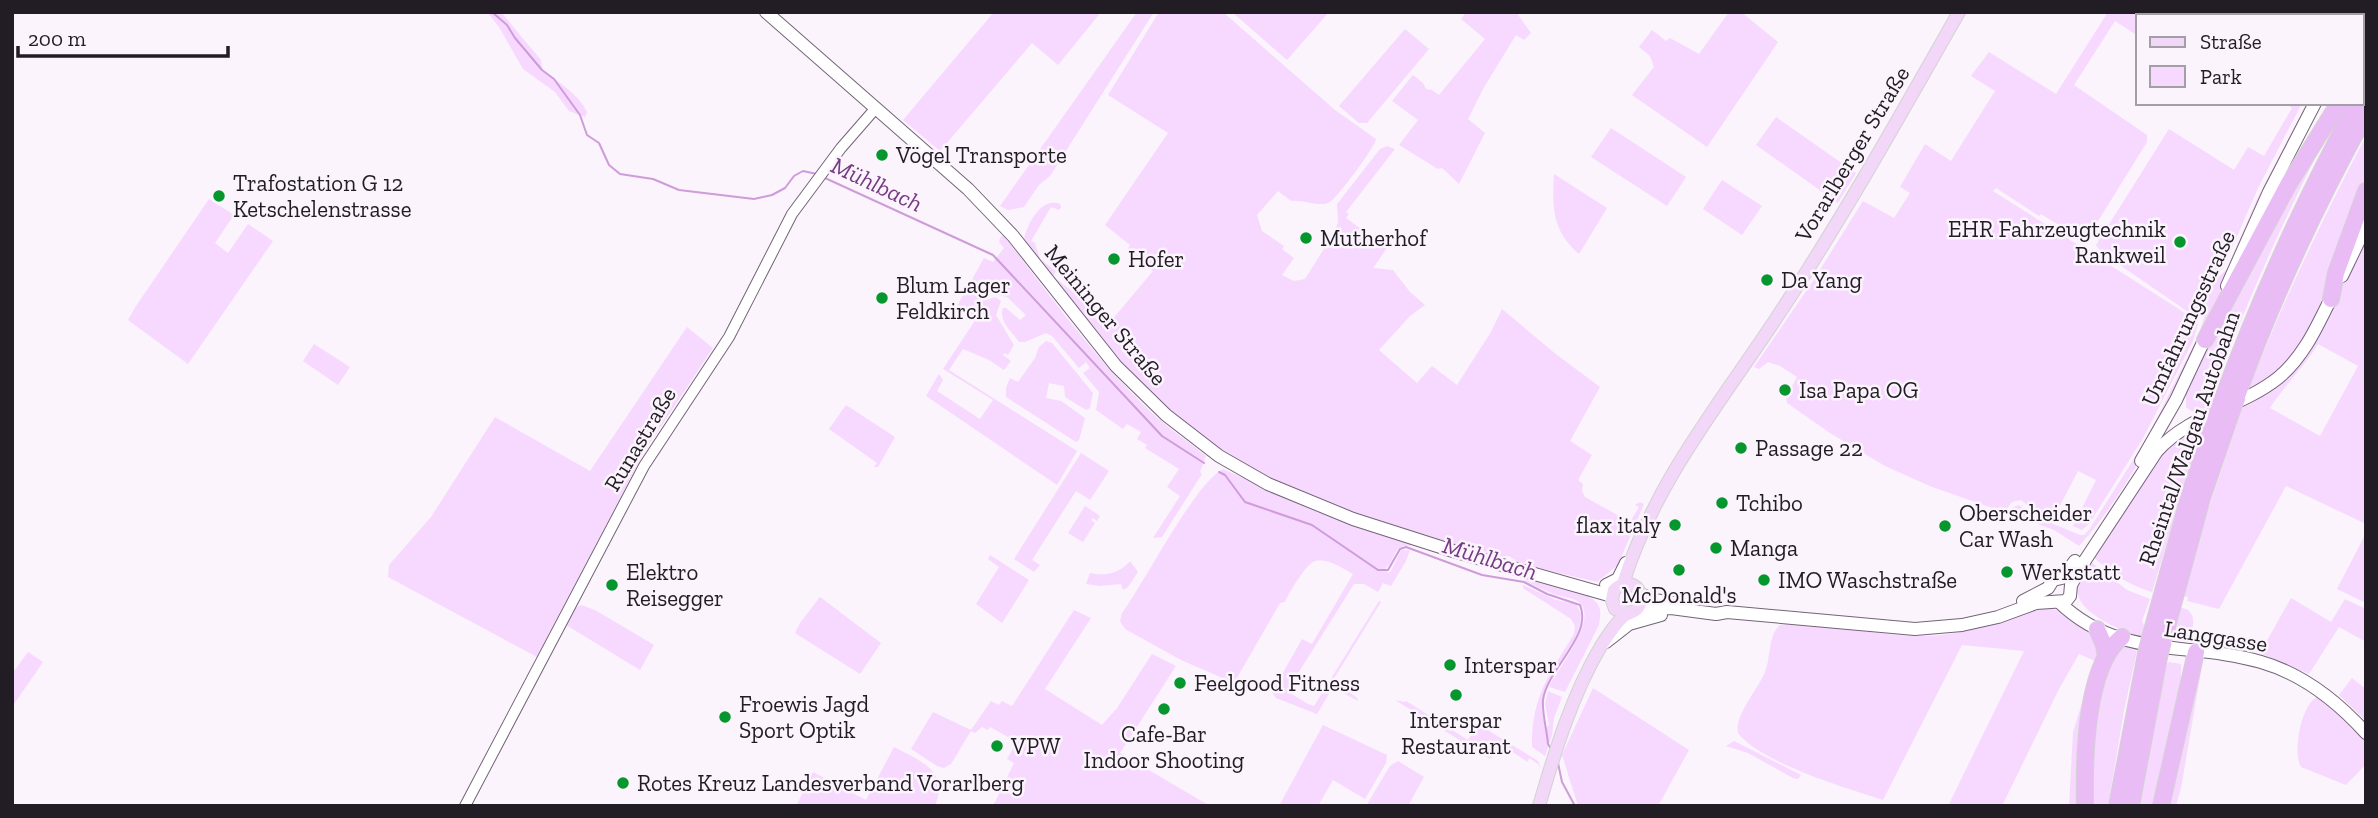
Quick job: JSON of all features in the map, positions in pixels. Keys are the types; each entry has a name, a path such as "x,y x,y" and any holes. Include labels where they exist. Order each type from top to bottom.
{"highway":[{"path":"2205,340 2288,185 2338,105"},
{"name":"Rheintal/Walgau Autobahn","path":"2117,806 2166,599 2202,498 2226,406 2291,231 2356,105"},
{"name":"Rheintal/Walgau Autobahn","path":"2251,340 2366,114"},
{"path":"2331,299 2342,254 2366,191"},
{"path":"2097,629 2106,657"},
{"path":"2085,806 2085,755 2089,718 2106,657 2122,637"},
{"name":"Rheintal/Walgau Autobahn","path":"2131,806 2155,647"},
{"path":"2161,806 2196,652"}],"main road":[{"name":"Meininger Straße","path":"766,12 968,189 992,213 1086,331 1135,386 1166,415 1219,456 1268,484 1319,507 1421,541 1558,579 1622,592"},
{"name":"Vorarlberger Straße","path":"1602,645 1635,548 1669,477 1779,315 1853,197 1959,12"},
{"name":"Umfahrungsstraße","path":"2091,546 2157,435 2205,340 2269,192 2314,105"},
{"path":"1727,612 1718,608 1654,600 1622,592 1619,611 1671,608 1906,629 1952,627 1998,617 2036,603 2066,601 2068,586 2079,563 2162,445 2194,421 2256,393 2285,372 2303,350 2366,226"},
{"name":"Vorarlberger Straße","path":"1622,592 1637,560 1644,527"},
{"path":"2030,597 2048,577 2079,563"},
{"path":"1984,620 2048,588 2053,580 2068,586"},
{"name":"Langgasse","path":"2068,586 2088,614 2119,632 2122,637"},
{"path":"2048,588 2050,596 2058,602"},
{"name":"Vorarlberger Straße","path":"1539,806 1576,696 1615,625 1641,602 1622,592"},
{"name":"Langgasse","path":"2058,602 2115,638 2122,637 2155,647 2250,659 2290,673 2328,697 2366,733"},
{"path":"1602,645 1619,630 1638,620 1692,611"}],"street":[{"name":"Runastraße","path":"465,806 644,466 721,349 792,214 841,148 875,109"}],"green space":[{"path":"487,12 501,12 541,60 542,70 567,88 583,105 587,112 585,117 569,111 555,92 523,69 499,27"},
{"path":"994,12 1101,12 1058,65 1032,43 940,151 903,120"},
{"path":"1137,12 1154,12 1050,176 1039,185 1024,207 1008,210 1000,206"},
{"path":"1159,12 1223,12 1335,110 1376,139 1356,172 1330,202 1321,204 1291,201 1278,191 1257,215 1262,231 1284,246 1282,249 1294,258 1282,275 1294,281 1305,279 1334,233 1338,222 1337,204 1380,149 1387,146 1395,149 1346,212 1349,214 1346,218 1387,248 1373,268 1393,270 1410,292 1425,305 1410,316 1379,350 1417,383 1432,366 1457,385 1491,332 1502,309 1600,387 1570,441 1592,455 1578,480 1583,484 1582,491 1585,497 1630,522 1639,507 1635,505 1640,502 1644,504 1618,565 1597,582 1521,564 1509,556 1494,557 1401,531 1294,491 1216,446 1156,399 1112,356 1024,239 1032,219 1041,208 1047,204 1060,204 1059,210 1051,207 1031,241 1035,243 1040,259 1056,271 1053,276 1079,297 1083,295 1086,310 1106,327 1153,271 1127,250 1130,245 1105,225 1168,133 1108,95"},
{"path":"1232,12 1329,12 1287,60"},
{"path":"1466,12 1516,12 1531,33 1524,40 1516,35 1468,119 1485,133 1459,184 1442,168 1438,169 1399,145 1418,120 1392,101 1413,75 1426,89 1439,95 1485,39 1461,19"},
{"path":"1729,12 1741,12 1778,42 1707,147 1632,95 1654,67 1650,56 1639,47 1652,30 1666,41 1670,38 1699,54"},
{"path":"2108,12 2172,14 2136,14 2136,35 2115,21 2074,85 2147,135 2147,142 2090,234 2084,238 2078,237 1996,188 1993,191 2179,309 2198,324 2193,341 2142,440 2089,524 2082,530 2073,526 2096,480 2078,471 2053,519 2036,512 2021,500 2012,502 2005,511 2001,511 1932,487 1885,466 1787,403 1786,397 1797,377 1768,362 1759,369 1754,367 1863,201 1894,218 1910,193 1900,187 1925,144 1951,161 1995,91 1971,76 1989,52 2056,94"},
{"path":"1405,29 1429,49 1367,123 1359,123 1339,106"},
{"path":"2288,105 2301,105 2259,186 2223,268 2202,288 2201,314 2191,314 2101,252 2096,245 2169,129 2234,170 2248,147 2264,156 2292,108"},
{"path":"2306,105 2311,105 2260,207 2172,401 2129,479 2105,514 2079,546 2054,530 2014,515 2013,507 2019,505 2032,515 2080,535 2089,530 2147,438 2199,334 2206,312 2205,290 2227,269 2257,199"},
{"path":"1776,117 1856,173 1838,203 1756,145"},
{"path":"1611,128 1686,177 1667,206 1591,157"},
{"path":"2328,133 2263,269 2208,410 2199,413 2191,411 2186,407 2186,391 2268,229"},
{"path":"2366,136 2366,181 2312,326 2299,348 2285,364 2247,393 2303,263"},
{"path":"1554,174 1607,208 1579,254 1563,236 1556,218"},
{"path":"1722,180 1762,206 1742,235 1703,209"},
{"path":"209,199 234,215 215,243 228,253 248,224 273,241 188,364 128,320"},
{"path":"2366,232 2366,524 2286,486 2219,609 2187,601 2188,597 2185,597 2184,593 2195,549 2244,402 2263,394 2331,307","holes":["2318,344 2358,366 2320,436 2270,408"]},
{"path":"1001,236 1004,236 1075,328 1131,393 1158,419 1206,456 1200,472 1202,474 1162,537 1153,538 1180,496 1167,487 1179,469 1145,448 1147,445 1137,439 1141,432 1127,424 1123,429 1096,410 1099,392 1083,373 1090,368 1086,362 1079,368 1052,336 1046,333 1019,342 1004,322 1003,308 1020,320 1026,315 988,284 980,290 987,300 995,297 1001,301 996,315 1014,345 1008,355 1003,355 1011,361 1004,370 963,349 949,370 1077,451 1057,485 926,396 939,374 943,380 937,391 980,419 993,400 943,369 976,319 957,306 984,258 993,262 1004,248 999,242"},
{"path":"687,327 713,348 644,452 537,657 388,577 389,565 431,517 495,417 590,471"},
{"path":"1046,341 1052,343 1093,393 1090,408 1086,410 1065,397 1064,386 1049,383 1046,398 1061,401 1085,418 1079,440 1076,442 1006,397 1010,378 1018,382 1035,358 1039,347"},
{"path":"314,344 350,367 338,385 303,361"},
{"path":"846,405 895,437 878,467 874,467 877,463 829,429"},
{"path":"2204,421 2152,592 2135,586 2093,557 2159,455 2173,441"},
{"path":"1081,453 1109,471 1090,500 1076,491 1032,560 1040,565 1034,572 1014,559"},
{"path":"1223,469 1318,511 1412,543 1411,546 1400,547 1385,569 1388,573 1391,571 1401,550 1410,550 1391,586 1383,583 1378,592 1364,584 1354,584 1287,691 1314,706 1379,601 1381,602 1333,680 1358,701 1333,687 1317,714 1276,698 1272,692 1302,639 1312,644 1353,574 1329,562 1315,561 1303,573 1285,602 1280,603 1234,683 1181,660 1125,629 1120,621 1122,613 1185,513 1199,493"},
{"path":"1085,506 1100,516 1097,521 1093,518 1091,520 1095,523 1083,542 1068,533"},
{"path":"2366,533 2366,603 2337,589"},
{"path":"990,555 1029,580 1002,623 976,604 999,567 988,559"},
{"path":"1130,561 1138,572 1123,590 1121,584 1086,584 1090,573 1113,573"},
{"path":"2091,562 2127,590 2150,599 2142,621 2144,626 2141,638 2100,619 2083,604 2078,595 2078,586"},
{"path":"1523,579 1584,594 1592,598 1600,608 1599,625 1565,692 1549,687 1580,633 1584,611 1577,601 1553,594"},
{"path":"1523,585 1556,600 1576,604 1581,614 1572,644 1549,681 1544,695 1542,710 1546,728 1549,725 1545,704 1548,691 1562,697 1545,756 1532,747 1535,714 1544,686 1574,634 1575,626 1571,619 1523,588"},
{"path":"820,597 881,643 860,674 795,633"},
{"path":"2291,598 2331,622 2345,599 2366,609 2366,642 2339,627 2309,674 2260,653"},
{"path":"581,605 595,610 654,645 640,670 566,625 574,609"},
{"path":"2045,607 2064,612 2089,626 2101,647 2079,806 2069,806 2073,732 2095,661 2079,654 2002,806 1948,806 2024,651 1962,645 1883,800 1784,764 1749,744 1738,733 1740,719 1765,672 1773,635 1780,625 1816,626 1907,636 1940,635 1971,630"},
{"path":"2180,608 2190,612 2193,620 2188,641 2175,640 2173,636"},
{"path":"1074,610 1091,618 1045,689 1102,725 1117,708 1152,654 1176,666 1120,753 1210,806 993,806 1014,763 1007,759 1017,742 990,727 988,730 982,727 975,733 971,731 951,764 944,768 911,749 933,712 971,730 991,701 999,705 1002,701 1012,706"},
{"path":"2121,644 2137,651 2108,806 2089,806 2089,747 2104,674"},
{"path":"28,652 43,662 12,707 12,674"},
{"path":"2203,660 2181,788 2176,806 2168,806 2200,662"},
{"path":"2166,664 2181,664 2181,706 2158,806 2140,806"},
{"path":"2352,678 2366,689 2366,721 2339,695"},
{"path":"1593,688 1689,750 1658,806 1578,806 1562,755"},
{"path":"2319,696 2366,740 2366,764 2346,785 2301,767 2298,760 2298,740 2303,717 2313,700"},
{"path":"1395,700 1406,701 1468,740 1478,724 1538,761 1541,769 1529,758 1528,762 1511,751 1508,754 1499,748 1490,759"},
{"path":"1323,725 1387,755 1386,763 1365,799 1333,780 1318,806 1279,806"},
{"path":"1734,741 1801,775 1798,779 1793,778 1748,753 1726,746"},
{"path":"894,747 923,763 935,776 938,794 935,806 796,806 813,772 866,800"},
{"path":"1398,761 1424,777 1408,806 1366,806 1390,766"}],"waterway":[{"name":"Mühlbach","path":"492,12 507,25 542,70 554,79 580,115 587,135 599,143 609,165 620,174 653,179 679,190 754,199 772,195 785,188 794,176 803,171 817,174"},
{"name":"Mühlbach","path":"825,178 993,255 1162,436 1204,463"},
{"name":"Mühlbach","path":"1219,472 1225,475 1245,502 1312,525 1378,570 1388,570 1400,549 1406,547 1482,575 1524,582 1547,594 1580,605 1580,629 1552,676 1543,700 1548,744 1551,749"},
{"name":"Mühlbach","path":"1558,763 1562,782 1575,806"}],"place":[{"name":"Vögel Transporte","path":"882,155"},
{"name":"Trafostation G 12 Ketschelenstrasse","path":"219,196"},
{"name":"Mutherhof","path":"1306,238"},
{"name":"EHR Fahrzeugtechnik Rankweil","path":"2180,242"},
{"name":"Hofer","path":"1114,259"},
{"name":"Da Yang","path":"1767,280"},
{"name":"Blum Lager Feldkirch","path":"882,298"},
{"name":"Isa Papa OG","path":"1785,390"},
{"name":"Passage 22","path":"1741,448"},
{"name":"Tchibo","path":"1722,503"},
{"name":"flax italy","path":"1675,525"},
{"name":"Oberscheider Car Wash","path":"1945,526"},
{"name":"Manga","path":"1716,548"},
{"name":"McDonald's","path":"1679,570"},
{"name":"Werkstatt","path":"2007,572"},
{"name":"IMO Waschstraße","path":"1764,580"},
{"name":"Elektro Reisegger","path":"612,585"},
{"name":"Interspar","path":"1450,665"},
{"name":"Feelgood Fitness","path":"1180,683"},
{"name":"Interspar Restaurant","path":"1456,695"},
{"name":"Cafe-Bar Indoor Shooting","path":"1164,709"},
{"name":"Froewis Jagd Sport Optik","path":"725,717"},
{"name":"VPW","path":"997,746"},
{"name":"Rotes Kreuz Landesverband Vorarlberg","path":"623,783"}]}
